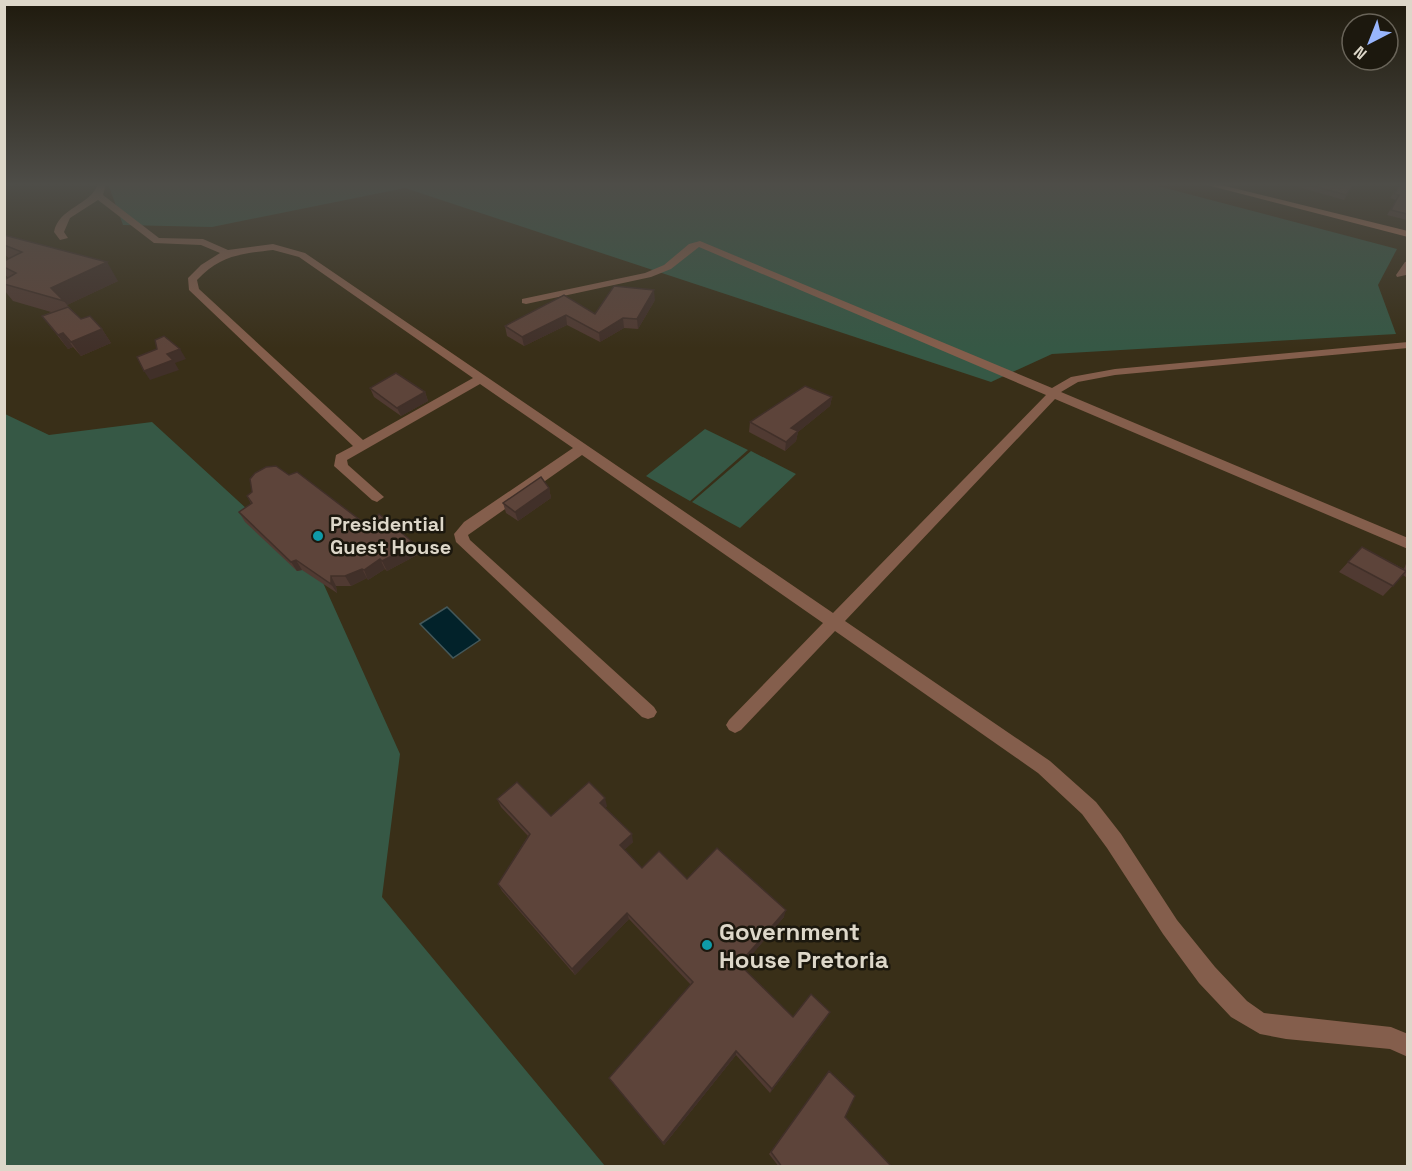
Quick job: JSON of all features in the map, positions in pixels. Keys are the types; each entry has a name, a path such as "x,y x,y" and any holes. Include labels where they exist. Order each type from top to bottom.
{"street":[{"path":"154,239 157,241 203,242 227,253"},
{"path":"526,301 655,272 673,264 690,247 700,244 1407,544"},
{"path":"361,446 194,290 192,279 196,273 227,253 273,247 302,255 1020,750 1069,788 1089,808 1114,841 1170,927 1207,975 1239,1009 1260,1023 1269,1025 1391,1038 1407,1046"},
{"path":"1401,276 1407,264"},
{"path":"735,725 1053,392 1075,378 1095,374 1407,345"},
{"path":"377,498 341,466 341,458 480,379"},
{"path":"581,449 477,520 461,534 463,542 648,712"}],"green space":[{"path":"558,239 1358,239 1397,249 1378,285 1396,334 1052,354 991,382"},
{"path":"5,414 49,435 152,422 320,576 400,754 382,897 605,1166 5,1166"},
{"path":"705,429 748,450 690,501 646,476"},
{"path":"751,451 796,474 740,528 692,502"}],"water":[{"path":"447,607 480,640 453,658 420,624"}],"building":[{"path":"4,239 18,239 107,262 51,288 64,301 4,284 4,280 16,273 4,267 4,261 22,252 4,245"},
{"path":"614,286 654,290 637,319 623,318 599,333 566,315 522,337 505,326 564,295 595,314"},
{"path":"68,307 81,319 90,316 102,329 71,342 63,333 58,335 42,316"},
{"path":"164,336 180,349 167,354 173,360 144,371 137,357 157,349 155,340"},
{"path":"396,373 425,392 397,408 370,388"},
{"path":"805,386 832,397 791,428 798,431 786,442 750,422"},
{"name":"Presidential Guest House","path":"276,466 289,475 297,472 368,526 379,514 415,544 382,561 380,559 364,570 345,576 331,576 331,584 296,560 291,562 239,512 252,503 247,496 252,492 250,479 266,467"},
{"path":"541,477 549,488 515,512 503,503"},
{"path":"1362,547 1406,571 1393,586 1348,562"},
{"name":"Government House Pretoria","path":"517,782 551,816 589,782 605,798 600,803 632,834 620,845 642,868 659,851 687,879 717,848 786,910 739,964 793,1017 811,994 830,1012 772,1089 736,1051 663,1143 609,1078 693,982 627,913 572,969 498,884 530,834 497,799"},
{"path":"829,1071 855,1096 845,1117 892,1167 782,1167 771,1152"}],"place":[{"name":"Presidential Guest House","path":"318,536"},
{"name":"Government House Pretoria","path":"707,945"}]}
